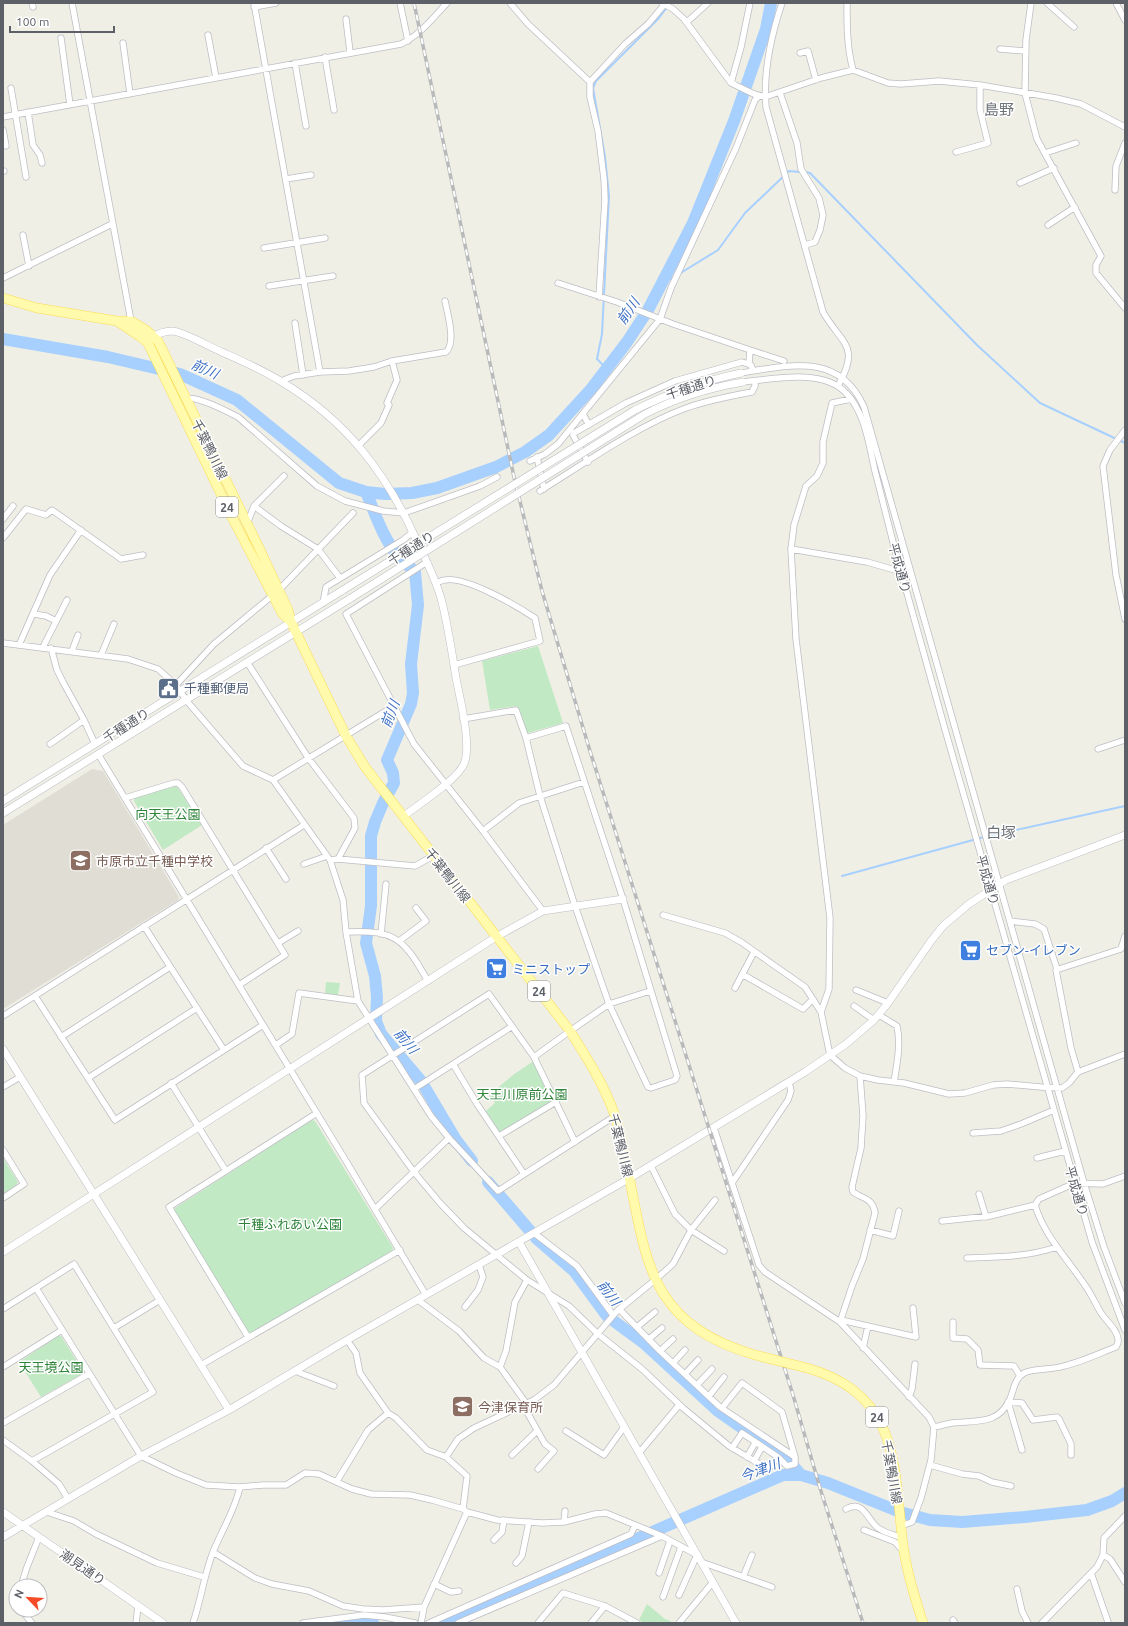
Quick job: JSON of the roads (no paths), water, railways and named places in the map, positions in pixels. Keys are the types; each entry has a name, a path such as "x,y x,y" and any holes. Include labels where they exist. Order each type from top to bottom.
{"main road":[{"name":"千葉鴨川線","path":"3,298 37,308 117,321 131,321 150,338 165,355 247,524 276,592 282,613 291,622 346,736 365,767 570,1031 594,1068 615,1116 630,1178 644,1247 655,1280 666,1299 695,1328 725,1345 755,1355 824,1373 844,1383 861,1396 870,1407 884,1430 890,1444 902,1526 902,1538 913,1590 923,1623"},
{"name":"千葉鴨川線","path":"117,321 150,338"},
{"name":"千葉鴨川線","path":"150,338 152,351 234,521 276,592"}],"street":[{"path":"72,3 131,321"},
{"path":"276,3 254,5 320,372"},
{"path":"400,3 408,41"},
{"path":"3,117 350,52 401,44 408,41 420,31 447,3"},
{"path":"510,3 528,24 590,82"},
{"path":"686,22 708,3"},
{"path":"731,83 741,47 750,3"},
{"path":"782,3 768,58 762,96 823,312 830,324 848,347 848,362 838,386"},
{"path":"847,3 847,36 849,57 853,70"},
{"path":"1031,3 1027,25 1025,51 1025,93 1037,139 1101,256 1096,265 1096,273 1125,308"},
{"path":"1046,3 1074,27"},
{"path":"1116,3 1125,20"},
{"path":"602,298 605,200 604,179 598,131 590,97 590,82 626,44 648,24 663,4 686,22 731,83 762,96"},
{"path":"346,19 350,52"},
{"path":"208,35 216,78"},
{"path":"61,38 70,105"},
{"path":"123,43 130,94"},
{"path":"1000,49 1025,51"},
{"path":"800,53 808,51 816,80"},
{"path":"325,57 334,110"},
{"path":"295,63 306,126"},
{"path":"530,461 558,444 660,319 671,288 736,148 755,100 762,96 780,93 816,80 853,70 888,83 901,84 939,81 980,85 1081,104 1125,126"},
{"path":"956,152 988,143 980,110 980,85"},
{"path":"11,88 26,177"},
{"path":"780,93 797,143 801,169 819,198 823,215 820,230 815,242 805,246"},
{"path":"28,112 33,145 40,155 42,163"},
{"path":"3,130 6,146"},
{"path":"1045,153 1076,142"},
{"path":"1115,190 1116,166 1125,143"},
{"path":"1020,183 1054,168"},
{"path":"286,180 311,175"},
{"path":"1048,225 1075,207"},
{"path":"3,278 112,224"},
{"path":"24,235 28,266"},
{"path":"264,248 325,238"},
{"path":"269,286 334,276"},
{"path":"558,283 784,361"},
{"path":"281,381 320,372 349,371 374,367 392,361 446,352 449,350 451,344 445,301"},
{"path":"295,324 303,375"},
{"path":"150,338 167,332 177,332 240,360 281,381 317,407 359,444 382,477 404,513 427,562 442,601 467,747 465,762 456,775 404,816"},
{"path":"750,350 749,364 751,365 753,371"},
{"path":"359,444 381,423 389,405 388,403 397,380 392,361"},
{"path":"588,462 573,435 576,430 589,425 626,403 675,381 742,362 749,364"},
{"name":"千種通り","path":"3,801 96,744 178,689 291,622 635,410 698,383 753,371 813,366 823,368 843,377"},
{"name":"平成通り","path":"843,377 859,396 870,422 910,574 1084,1183 1104,1247 1125,1303"},
{"name":"千種通り","path":"3,814 645,414 663,405 695,393 720,386 755,380 815,378 838,386"},
{"path":"537,457 542,490 628,436 668,415 709,401 752,392 755,386 755,380"},
{"name":"平成通り","path":"838,386 851,399 863,424 901,571 1047,1088 1092,1242 1125,1330"},
{"path":"185,396 223,409 238,417 318,486 345,501 383,511 404,513 480,486 497,477"},
{"path":"822,1012 829,990 830,918 796,639 791,549 794,525 806,486 817,476 823,463 823,442 832,402 851,399"},
{"path":"583,414 589,425"},
{"path":"1125,430 1110,450 1103,466 1116,575 1125,619"},
{"path":"247,524 254,506 284,476"},
{"path":"3,519 13,506"},
{"path":"254,506 281,526 318,549 340,578"},
{"path":"3,538 26,509 46,516 52,510 121,559 143,555"},
{"path":"178,689 214,644 276,592 353,513"},
{"path":"19,645 50,575 81,530"},
{"path":"323,602 326,587 403,540 413,532"},
{"path":"791,549 867,562 910,574"},
{"path":"427,562 346,614 414,744 444,784 483,831 543,911"},
{"path":"436,583 445,579 461,582 502,598 535,618 539,636 540,641 454,665"},
{"path":"43,647 67,600"},
{"path":"34,614 46,616 56,621"},
{"path":"101,655 114,624"},
{"path":"72,651 78,635"},
{"path":"3,643 128,659 146,663 158,669 178,689 243,766 273,780 329,858 343,900 346,932 358,1001 431,1116 498,1192 615,1116"},
{"path":"51,648 60,676 96,744"},
{"path":"247,662 309,759 354,818 355,828 338,859"},
{"path":"273,780 394,706"},
{"path":"463,718 516,710 526,738 540,796 575,906 609,1004 648,1087 651,1088 675,1080 677,1076 623,899 566,726 526,738"},
{"path":"50,744 84,720"},
{"path":"1098,749 1125,740"},
{"path":"98,754 376,1209 426,1295"},
{"path":"483,831 519,803 584,782"},
{"path":"126,798 178,783 182,787 278,943 285,955 239,985"},
{"path":"3,1016 304,825"},
{"path":"3,1537 141,1456 229,1410 347,1340 651,1166 789,1082 861,1033 888,1003 943,926 969,904 990,889 1023,872 1125,835"},
{"path":"266,848 286,879"},
{"path":"304,864 329,858 415,866 433,856"},
{"path":"381,934 386,884"},
{"path":"3,1252 496,937 543,911 623,899"},
{"path":"399,941 426,921 416,908"},
{"path":"663,916 725,934 741,942 804,987 822,1012 830,1055 845,1068 860,1076 949,1094 965,1093 993,1085 1007,1084 1062,1088 1069,1084 1078,1072 1125,1054"},
{"path":"1010,921 1035,924 1044,928 1057,969 1071,1048 1078,1072"},
{"path":"144,926 224,1050"},
{"path":"278,943 298,931"},
{"path":"346,932 377,932 399,941 406,947 428,981"},
{"path":"1057,969 1121,949 1125,936"},
{"path":"735,988 754,952"},
{"path":"61,1036 170,967"},
{"path":"742,974 803,1009 813,999"},
{"path":"856,990 888,1003"},
{"path":"534,1057 609,1004 650,991"},
{"path":"276,1045 292,1034 299,993 358,1001"},
{"path":"575,1142 534,1057 489,994 362,1076 364,1103 414,1172 440,1203 464,1228 527,1280 569,1306 598,1334 642,1369 679,1405 732,1448 768,1469 778,1457"},
{"path":"35,996 115,1120 263,1025"},
{"path":"854,1006 876,1018 897,1026 897,1063 894,1082"},
{"path":"88,1078 197,1008"},
{"path":"414,1089 512,1026"},
{"path":"3,1049 229,1410"},
{"path":"453,1064 524,1174"},
{"path":"840,1321 863,1259 874,1213 874,1206 869,1200 853,1192 852,1187 861,1148 863,1116 860,1076"},
{"path":"3,1087 20,1077"},
{"path":"732,1183 788,1100 791,1091 789,1082"},
{"path":"171,1083 226,1171"},
{"path":"499,1136 556,1102"},
{"path":"973,1133 1001,1131 1054,1110"},
{"path":"248,1337 169,1207 317,1113"},
{"path":"714,1128 759,1265 765,1272 840,1321 863,1348 929,1416 934,1427 930,1465 912,1522 902,1526"},
{"path":"376,1209 449,1138"},
{"path":"3,1150 24,1184 3,1198"},
{"path":"1037,1158 1066,1151"},
{"path":"651,1166 675,1214 691,1230 724,1251"},
{"path":"934,1427 952,1423 986,1421 997,1415 1005,1408 1014,1384 1020,1376 1026,1372 1063,1367 1116,1347 1118,1340 1116,1332 1102,1314 1084,1282 1050,1238 1039,1217 1036,1205 1039,1199 1075,1183 1103,1184 1125,1176"},
{"path":"979,1194 986,1217"},
{"path":"446,1457 458,1439 474,1428 534,1400 554,1385 613,1315 673,1264 691,1230 715,1200"},
{"path":"942,1221 986,1217 1036,1205"},
{"path":"870,1230 893,1236 899,1211"},
{"path":"534,1233 577,1266 613,1315"},
{"path":"519,1242 736,1623"},
{"path":"967,1258 1019,1256 1057,1247"},
{"path":"200,1365 400,1250"},
{"path":"3,1309 74,1264 153,1392 32,1461"},
{"path":"465,1307 478,1290 483,1277 479,1265"},
{"path":"500,1367 506,1351 515,1302 527,1280"},
{"path":"36,1288 141,1456 176,1473 206,1485 240,1487 286,1485 305,1473 319,1474 352,1489 371,1494 410,1495 432,1500 497,1520 564,1522 595,1514 606,1513 662,1536 697,1555"},
{"path":"114,1328 160,1300"},
{"path":"418,1300 459,1331 484,1358 500,1367 524,1404 545,1444 554,1451 538,1469"},
{"path":"840,1321 916,1337 914,1308"},
{"path":"619,1309 660,1351 722,1408 795,1457"},
{"path":"637,1327 655,1312"},
{"path":"953,1322 953,1338 968,1339 978,1350 980,1365 1014,1366 1020,1376"},
{"path":"863,1348 868,1326"},
{"path":"649,1339 662,1328"},
{"path":"3,1367 62,1330"},
{"path":"1118,1340 1125,1338"},
{"path":"660,1351 673,1339"},
{"path":"347,1340 356,1353 360,1373 388,1413 396,1418 427,1450 446,1457 467,1476 465,1511 424,1607 421,1623"},
{"path":"673,1363 685,1350"},
{"path":"685,1374 698,1360"},
{"path":"909,1397 912,1389 915,1364"},
{"path":"697,1385 712,1369"},
{"path":"295,1371 334,1386"},
{"path":"3,1423 89,1374"},
{"path":"709,1396 724,1377"},
{"path":"722,1408 742,1383 782,1412 795,1457 795,1464 787,1466 778,1457 742,1433 732,1448"},
{"path":"1008,1402 1022,1450"},
{"path":"1008,1402 1022,1403 1033,1420 1056,1417 1059,1419 1071,1444 1071,1455"},
{"path":"639,1453 679,1405"},
{"path":"337,1482 368,1430 388,1413"},
{"path":"566,1431 604,1455 624,1427"},
{"path":"512,1455 538,1431"},
{"path":"3,1440 32,1461 59,1484 68,1499"},
{"path":"747,1457 755,1443"},
{"path":"754,1461 762,1447"},
{"path":"930,1465 962,1474 980,1476 992,1482 1011,1486"},
{"path":"193,1623 199,1604 204,1577 213,1552 236,1503 240,1487"},
{"path":"846,1509 855,1506 863,1510 878,1528 902,1538"},
{"path":"564,1522 565,1511"},
{"name":"潮見通り","path":"3,1512 163,1623"},
{"path":"47,1512 74,1521 96,1534 157,1563 204,1577"},
{"path":"1042,1623 1097,1567 1103,1555 1104,1538 1125,1516"},
{"path":"494,1540 502,1532 504,1520"},
{"path":"516,1564 522,1556 529,1522"},
{"path":"429,1623 631,1534 636,1525"},
{"path":"864,1530 895,1542 905,1552"},
{"path":"458,1623 662,1536"},
{"path":"24,1578 39,1537"},
{"path":"659,1572 670,1541"},
{"path":"663,1597 681,1547"},
{"path":"213,1552 255,1578 272,1584 309,1591 343,1606 383,1610 424,1607"},
{"path":"679,1595 697,1555"},
{"path":"743,1577 752,1555"},
{"path":"1103,1555 1110,1559 1125,1581"},
{"path":"702,1562 772,1586"},
{"path":"1091,1573 1108,1622"},
{"path":"679,1623 713,1582"},
{"path":"434,1584 451,1592 459,1591"},
{"path":"1017,1589 1022,1611 1028,1623"},
{"path":"538,1623 563,1593 605,1606 637,1623"},
{"path":"136,1623 138,1606"},
{"path":"591,1623 605,1606"},
{"path":"303,1623 364,1615 385,1617 415,1623"}],"waterway":[{"path":"607,369 597,359 602,334 609,196 605,157 593,88 596,81 659,18 670,3"},
{"name":"前川","path":"3,339 108,357 180,374 237,400 339,483 366,492 385,494 412,493 437,488 496,467 525,452 549,435 592,388 627,342 648,310 693,223 734,121 766,29 771,3"},
{"path":"679,274 718,250 745,213 789,171 800,172"},
{"path":"805,172 810,173 977,345 1040,403 1125,443"},
{"path":"662,284 674,277"},
{"name":"前川","path":"366,492 388,542 399,557 415,572 418,605 411,664 413,693 411,704 387,760 393,773 394,783 383,803 371,836 371,906 366,943 375,976 377,997 376,1021 381,1034 421,1081 456,1140 472,1161"},
{"path":"842,876 984,837 1125,806"},
{"name":"前川","path":"488,1182 537,1239 574,1271 607,1316 645,1344 718,1411 788,1460 801,1475"},
{"name":"今津川","path":"444,1623 783,1475 801,1475 828,1483 900,1512 930,1520 962,1522 1087,1510 1112,1501 1125,1493"},
{"name":"今津川","path":"341,1623 363,1621 373,1623"}],"railway":[{"path":"414,3 514,477 542,591 590,751 793,1395 820,1488 863,1623"}],"place":[{"name":"千種郵便局","path":"169,688"},
{"name":"市原市立千種中学校","path":"80,861"},
{"name":"セブン-イレブン","path":"971,950"},
{"name":"ミニストップ","path":"496,969"},
{"name":"今津保育所","path":"463,1407"}],"district":[{"name":"島野","path":"999,109"},
{"name":"白塚","path":"1001,832"}],"park label":[{"name":"向天王公園","path":"168,814"},
{"name":"天王川原前公園","path":"522,1094"},
{"name":"千種ふれあい公園","path":"290,1224"},
{"name":"天王境公園","path":"51,1367"}]}
